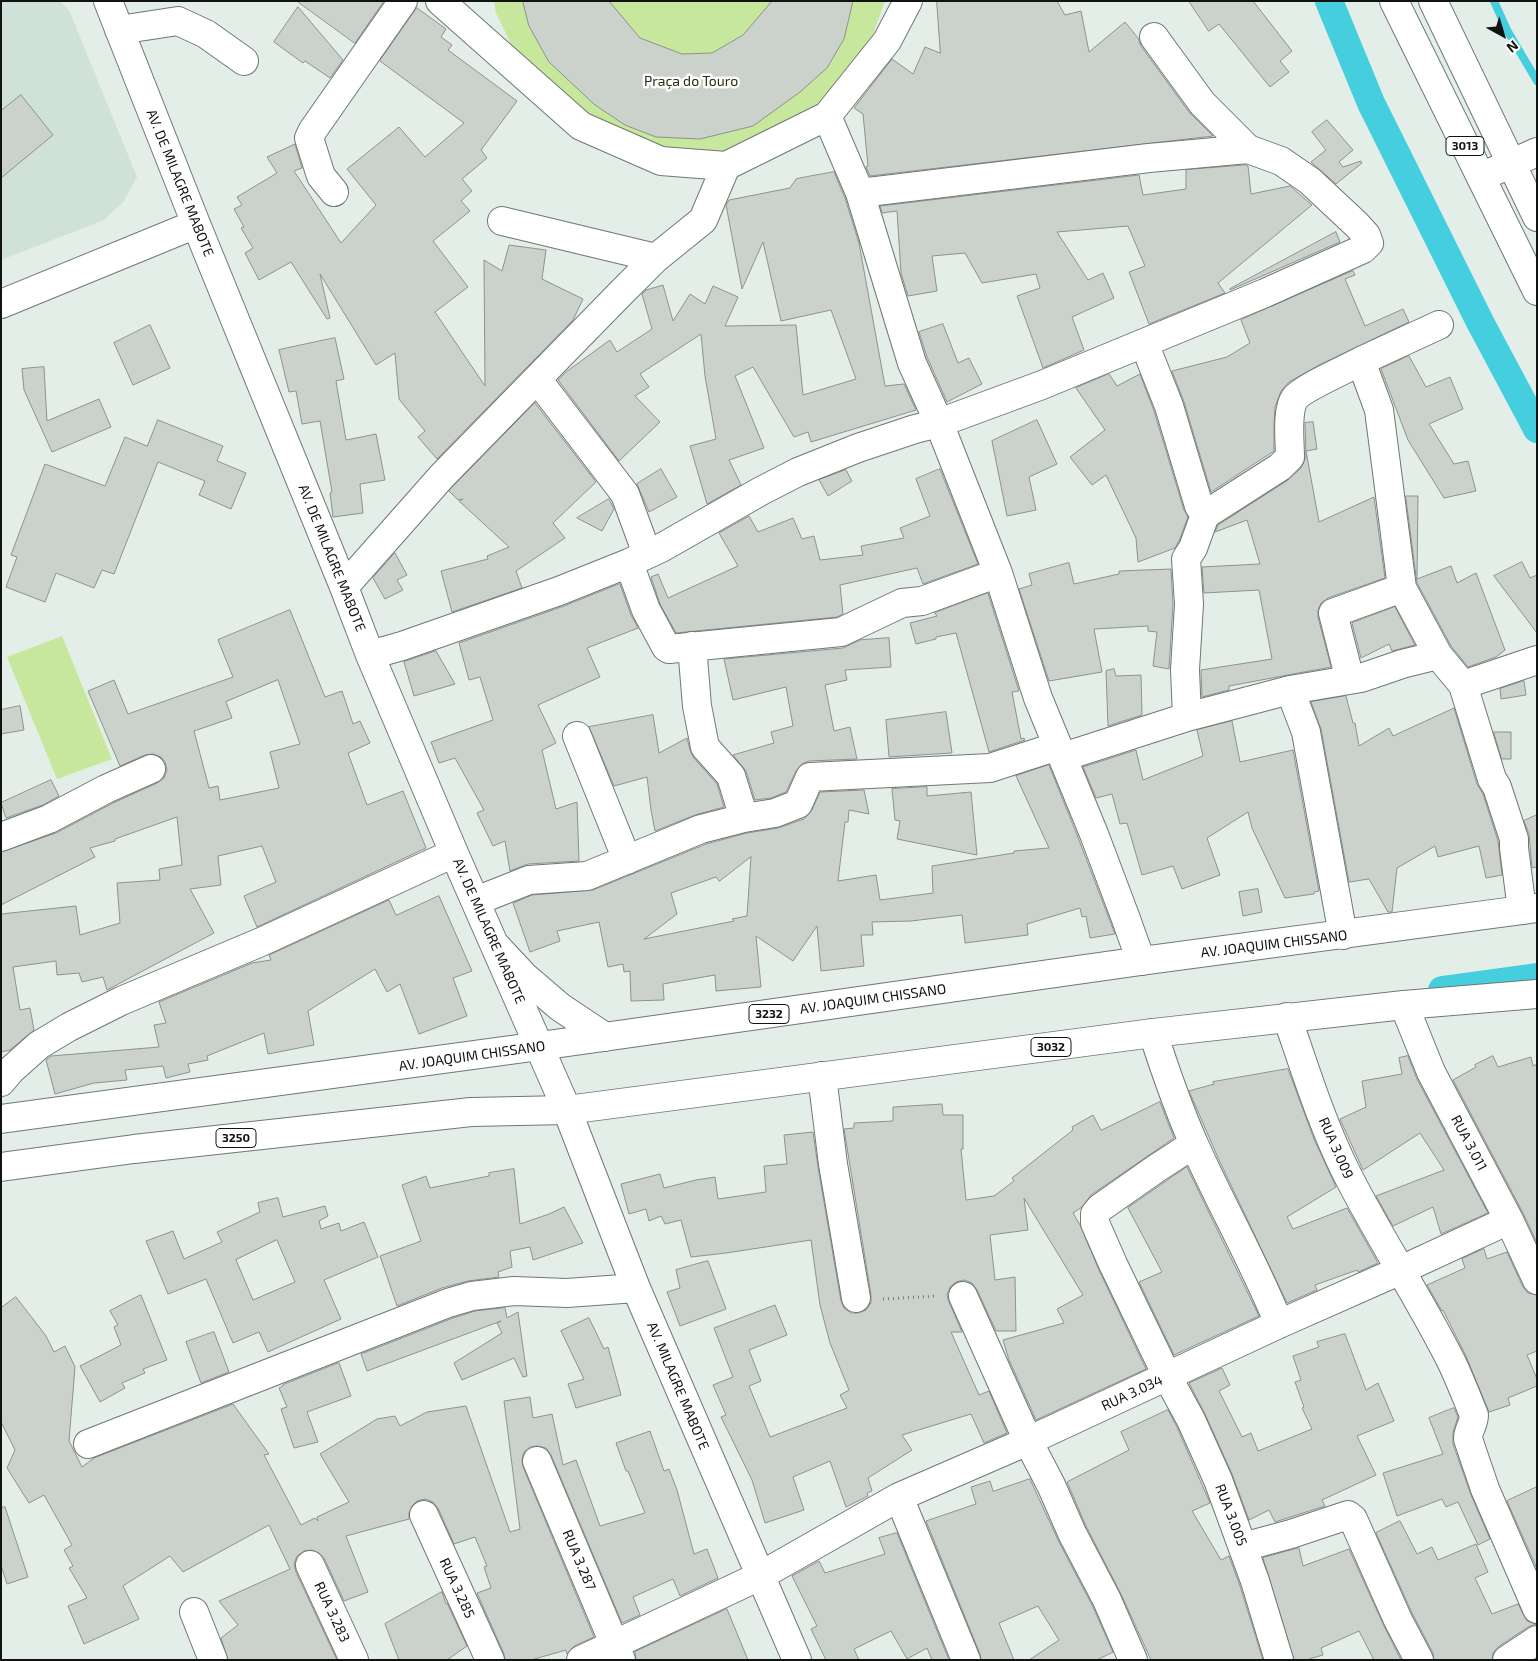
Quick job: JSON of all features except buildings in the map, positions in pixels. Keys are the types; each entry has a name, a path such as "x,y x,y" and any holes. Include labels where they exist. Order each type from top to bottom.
{"street":[{"name":"AV. DE MILAGRE MABOTE","path":"108,1 370,655 454,853 497,947 567,1110"},
{"path":"334,192 320,176 309,138 403,1"},
{"path":"440,1 581,126 661,160 726,166 827,116 888,41 908,1"},
{"name":"3013","path":"1394,1 1537,291"},
{"path":"1433,1 1537,217"},
{"path":"119,30 178,21 206,34 244,61"},
{"path":"370,655 402,646 559,591 638,559 798,472 858,448 915,428 939,423 1042,385 1274,289 1366,247 1368,243 1366,235 1310,181 1281,161 1248,149 1202,103 1154,37"},
{"path":"827,116 860,193 912,363 939,423 998,572 1038,698 1061,752 1141,961"},
{"path":"860,193 1149,158 1248,149"},
{"path":"1480,177 1537,152"},
{"path":"344,587 442,476 656,258 703,220 726,166"},
{"path":"502,221 656,258"},
{"path":"1,304 196,224"},
{"path":"1187,717 1185,670 1189,604 1186,560 1193,548 1205,516 1280,466 1290,457 1290,414 1295,399 1307,389 1361,361 1439,325"},
{"path":"1144,343 1169,406 1196,496 1205,516"},
{"path":"1361,361 1378,410 1402,588 1438,655 1463,684 1492,780 1497,787 1514,839 1514,848 1529,909"},
{"path":"537,379 625,494 646,610 666,647 840,632 902,603 922,601 998,572"},
{"path":"1350,680 1333,613 1402,588"},
{"path":"692,646 697,706 706,747 732,776 744,818"},
{"path":"476,900 529,880 587,876 701,829 744,818 775,813 798,804 810,777 990,768 1061,752 1290,690 1361,678 1402,664 1438,655"},
{"path":"1463,684 1537,660"},
{"path":"1290,690 1306,732 1343,935"},
{"path":"577,736 627,860"},
{"path":"1,837 49,819 106,789 151,769"},
{"path":"1,1082 39,1045 121,1001 260,942 454,853"},
{"name":"AV. JOAQUIM CHISSANO","path":"1,1119 1529,909"},
{"path":"497,947 525,978 560,1007 605,1037"},
{"name":"3032","path":"567,1110 1153,1033 1404,1004 1537,994"},
{"name":"RUA 3.011","path":"1404,1004 1431,1072 1509,1220 1537,1280"},
{"name":"RUA 3.009","path":"1288,1018 1318,1108 1344,1168 1452,1364 1474,1415 1468,1439 1485,1489 1537,1609"},
{"path":"1153,1033 1168,1078 1194,1144 1266,1292 1279,1324"},
{"path":"822,1076 833,1164 856,1298"},
{"name":"3250","path":"1,1168 134,1149 471,1112 567,1110"},
{"name":"AV. MILAGRE MABOTE","path":"567,1110 636,1288 797,1660"},
{"name":"RUA 3.005","path":"1194,1144 1108,1202 1095,1214 1095,1223 1167,1376 1191,1420 1218,1480 1243,1547 1280,1660"},
{"name":"RUA 3.034","path":"581,1660 617,1652 760,1576 899,1496 1028,1441 1279,1324 1509,1220"},
{"path":"88,1444 456,1300 514,1291 567,1292 636,1288"},
{"path":"963,1296 1028,1441 1051,1485 1072,1533 1107,1600 1133,1660"},
{"name":"RUA 3.287","path":"537,1461 617,1652"},
{"path":"899,1496 966,1660"},
{"path":"1243,1547 1291,1534 1348,1514 1353,1519 1398,1620 1419,1660"},
{"name":"RUA 3.285","path":"424,1515 490,1660"},
{"name":"RUA 3.283","path":"310,1565 354,1660"},
{"path":"194,1612 213,1660"},
{"path":"1507,1660 1537,1640"}],"path":[{"path":"856,1298 859,1301 963,1296"}],"shaded area":[{"path":"1,1 60,1 69,10 137,177 124,201 104,220 1,260"}],"green space":[{"name":"Praça do Touro","path":"494,1 885,1 866,53 824,108 754,152 691,163 619,148 520,63 496,13"},
{"path":"62,636 112,759 57,779 7,657"}],"waterway":[{"path":"1329,1 1371,103 1480,322 1537,429"},
{"path":"1494,1 1507,30 1537,81"},
{"path":"1442,990 1537,977"}]}
